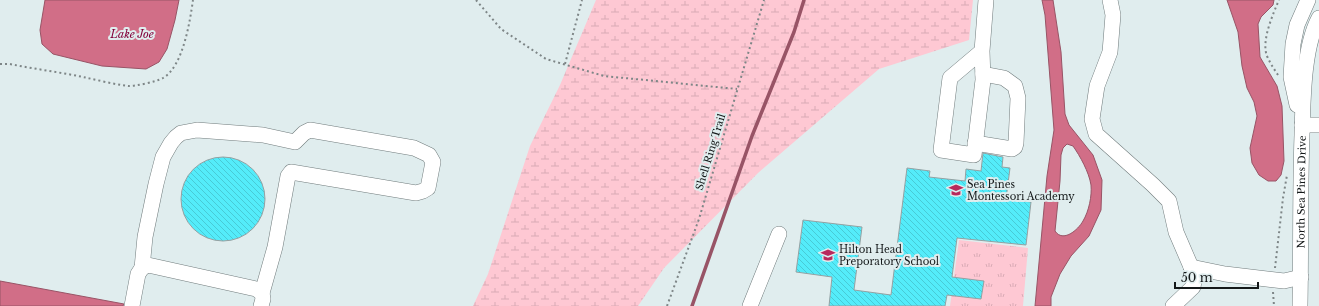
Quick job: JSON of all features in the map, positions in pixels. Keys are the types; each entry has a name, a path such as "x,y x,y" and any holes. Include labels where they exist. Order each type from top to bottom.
{"street":[{"path":"982,51 950,78 940,150 974,155 983,74 982,51 986,0"},
{"path":"1110,0 1113,15 1110,52 1097,86 1092,119 1096,134 1169,201 1176,232 1195,276 1193,287 1173,306"},
{"name":"North Sea Pines Drive","path":"1306,55 1297,25 1308,0"},
{"name":"North Sea Pines Drive","path":"1300,306 1300,189 1303,89 1306,55 1314,26 1319,18"},
{"path":"975,143 1012,149 1015,147 1016,143 1018,98 1015,86 1004,78 983,74"},
{"path":"1302,125 1319,125"},
{"path":"132,306 138,274 142,268 145,237 163,157 171,143 181,133 197,130 263,135 295,142 304,133 310,130 414,148 429,155 433,162 428,188 416,193 291,172 288,176 275,247 261,300"},
{"path":"750,306 779,234"},
{"path":"142,268 148,265 256,289 261,300"},
{"path":"1191,267 1225,274 1273,280 1284,281 1300,277"}],"path":[{"path":"0,64 10,64 129,86 164,78 175,66 181,54 191,15 193,0"},
{"path":"476,0 501,29 546,59 604,76 737,89"},
{"path":"565,64 582,0"},
{"name":"Shell Ring Trail","path":"666,306 699,219 764,0"},
{"path":"1278,75 1267,55 1265,46 1279,0"},
{"path":"1274,306 1273,280 1283,198 1288,172"}],"green space":[{"path":"596,0 973,0 969,40 879,69 758,173 664,268 638,306 473,306 488,274 530,146 560,85"},
{"path":"959,240 1028,248 1023,306 950,306"}],"water":[{"name":"Lake Joe","path":"45,0 179,0 167,49 159,62 146,69 102,66 53,54 42,44 40,30"},
{"path":"1042,0 1053,0 1061,52 1065,114 1069,125 1093,155 1102,180 1101,210 1089,236 1071,256 1060,274 1051,297 1051,306 1035,306 1047,176 1054,130 1045,15","holes":["1067,144 1073,146 1088,175 1091,185 1090,199 1087,213 1081,225 1070,234 1062,236 1055,231 1061,155 1063,148"]},
{"path":"1227,0 1274,0 1273,5 1261,17 1258,24 1260,57 1277,86 1282,106 1284,161 1281,175 1276,181 1268,181 1259,175 1252,163 1250,148 1257,116 1254,102 1247,88 1242,66 1238,32"},
{"path":"0,281 124,304 123,306 0,306"}],"building":[{"path":"983,153 1003,157 1002,167 1010,168 1006,199 1031,202 1026,245 957,238 952,277 984,281 981,299 947,295 945,306 829,306 832,277 796,272 803,220 862,227 854,290 891,295 907,168 930,171 929,177 965,181 966,169 981,171"},
{"path":"223,157 239,160 253,169 262,183 265,199 262,215 253,229 239,238 223,241 207,238 193,229 184,215 181,199 184,183 193,169 207,160"}],"waterway":[{"path":"692,306 752,136 794,32 804,0"}],"place":[{"name":"Sea Pines Montessori Academy","path":"956,190"},
{"name":"Hilton Head Preporatory School","path":"828,255"}]}
